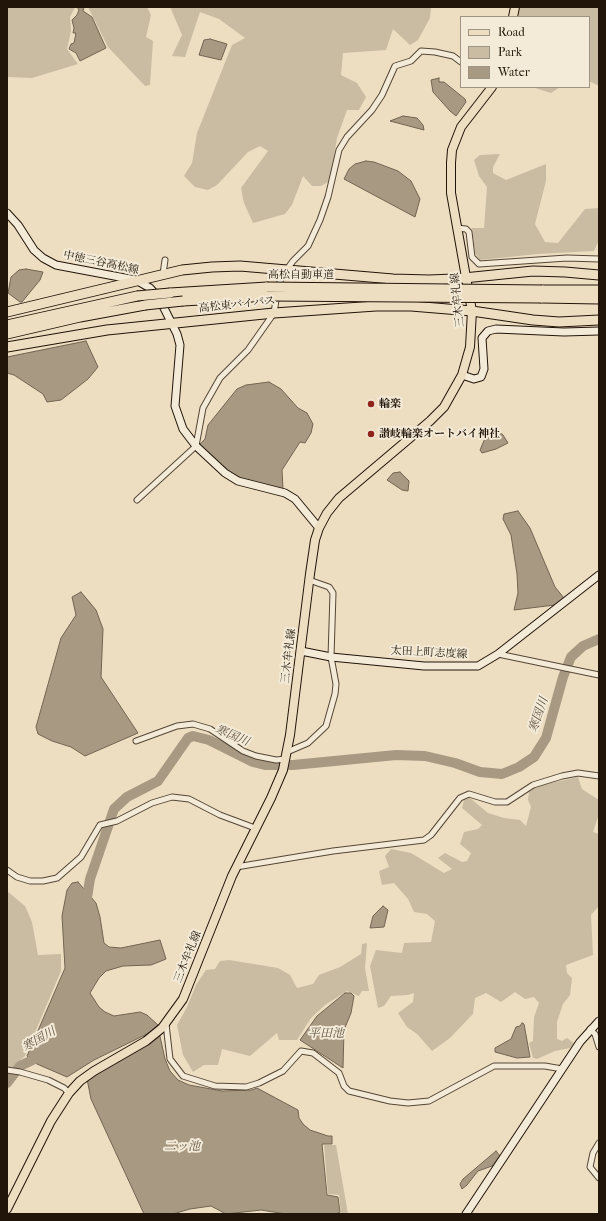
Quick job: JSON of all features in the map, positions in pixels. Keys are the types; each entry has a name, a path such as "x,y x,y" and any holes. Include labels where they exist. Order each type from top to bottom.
{"highway":[{"path":"7,312 182,270 240,266 393,279 466,278 533,272 565,272 599,275"},
{"name":"高松自動車道","path":"541,294 599,290"},
{"name":"高松自動車道","path":"7,334 80,317 145,305 267,291"},
{"name":"高松自動車道","path":"7,325 137,296 170,293 267,291 541,294 599,299"},
{"name":"高松東バイパス","path":"7,347 99,332 172,324 274,313 383,306 411,306 472,311 533,320 560,322 599,320"}],"main road":[{"name":"三木牟礼線","path":"7,1209 51,1120 71,1091 100,1067 146,1041 164,1026 183,999 236,867 271,798 283,770 286,757 309,580 315,540 319,528 327,513 339,498 430,421 444,407 462,375 470,347 472,311 450,185 452,150 461,127 491,88"},
{"name":"中徳三谷高松線","path":"7,213 18,225 34,250 56,266 136,280 150,288 159,298 172,324 180,345 174,406 183,429 196,446 225,473 238,481 285,494 295,499 319,528"},
{"path":"462,375 474,379 481,377 484,369 482,338 488,332 504,329 564,332 599,331"},
{"name":"太田上町志度線","path":"300,651 331,657 424,666 478,666 498,654 599,575"},
{"path":"466,1214 562,1069 590,1029 599,1021"}],"street":[{"path":"137,500 196,446 203,408 220,378 248,350 274,313 278,287 288,269 308,246 320,220 328,197 339,150 347,137 372,110 382,95 394,66 411,61 421,51 453,56 460,61"},
{"path":"458,228 466,229 469,232 472,257 479,264 567,258 599,259"},
{"path":"163,274 165,260"},
{"path":"136,741 177,726 193,724 210,729 243,751 256,756 276,760 286,757 308,743 326,726 336,684 331,657 333,592 329,587 309,580"},
{"path":"498,654 599,675"},
{"path":"236,867 333,851 424,840 431,835 460,798 469,794 495,802 507,802 533,785 562,776 578,773 599,776"},
{"path":"7,870 17,877 30,881 43,881 56,878 82,857 100,825 117,821 152,803 172,797 189,799 220,815 255,828"},
{"path":"164,1026 170,1059 183,1076 215,1086 246,1087 259,1083 283,1071 301,1051 313,1053 339,1073 344,1086 349,1091 390,1102 408,1103 428,1101 494,1066 545,1066 562,1069"},
{"path":"590,1029 595,1034 599,1047"},
{"path":"7,1070 48,1080 71,1091"},
{"path":"599,1143 593,1153 590,1167 599,1178"}],"green space":[{"path":"7,7 75,7 70,17 71,31 67,49 78,64 32,78 7,77"},
{"path":"88,7 147,7 151,15 146,37 153,41 150,85 145,86 108,47"},
{"path":"170,7 431,7 430,18 418,40 410,45 393,29 386,50 343,53 341,75 357,83 366,97 359,110 347,110 337,138 330,181 321,186 312,186 303,176 292,205 285,214 253,223 244,203 241,188 268,151 260,146 248,152 217,185 208,190 195,187 184,176 192,163 197,133 232,45 245,38 219,19 200,12 185,57 172,56 182,35"},
{"path":"520,7 599,7 599,86 590,82 590,16 518,16"},
{"path":"535,88 558,88 551,93"},
{"path":"500,154 493,167 493,173 506,180 546,164 546,181 535,224 545,242 558,243 585,209 599,208 599,240 594,251 538,254 480,260 475,253 472,228 484,228 487,187 479,176 474,160 480,155"},
{"path":"578,777 582,789 599,800 599,814 593,832 599,834 599,906 591,915 593,955 566,965 567,973 572,978 570,995 563,1004 557,1022 557,1039 562,1041 567,1038 574,1043 570,1048 555,1051 537,1059 533,1058 529,1043 533,1041 534,1017 539,1003 534,997 525,999 515,992 501,1002 486,993 475,998 473,1014 450,1038 432,1051 417,1034 407,1027 398,1013 413,1002 414,993 408,995 391,996 384,1006 378,1008 370,966 376,950 402,953 404,943 431,942 435,921 427,914 414,912 408,899 394,883 382,885 379,871 389,867 385,856 391,849 411,853 444,873 452,869 438,858 445,853 462,862 467,861 471,853 460,844 464,832 478,829 482,825 462,808 464,800 470,798 488,813 504,818 520,820 526,826 531,807 528,800 529,792 537,786"},
{"path":"7,891 25,906 32,922 38,955 61,954 61,971 25,1056 13,1067 7,1067"},
{"path":"367,943 365,968 369,991 362,991 359,996 347,991 325,1005 311,1018 297,1040 279,1040 277,1033 250,1056 222,1049 218,1065 204,1065 193,1072 183,1055 177,1025 187,1007 196,985 206,970 215,969 220,961 229,960 278,968 290,975 297,988 313,984 319,975 340,967 361,954 362,944"},
{"path":"324,1145 336,1145 348,1214 338,1214 341,1212 339,1195 328,1194"}],"water":[{"path":"77,7 84,7 83,11 92,17 106,48 80,61 76,53 69,49 71,44 74,43 76,33 73,33 74,28 72,20 77,15 79,10"},
{"path":"210,39 227,44 221,60 199,55 204,40"},
{"path":"439,78 439,82 444,82 465,99 466,102 456,116 433,92 431,80"},
{"path":"403,116 417,118 423,125 424,130 390,121"},
{"path":"366,161 374,162 398,171 411,181 420,199 415,217 344,179 349,169 355,164"},
{"path":"26,269 43,272 40,280 22,302 20,302 8,293 11,277 19,270"},
{"path":"86,341 98,367 88,379 61,400 47,402 43,394 14,375 7,373 7,357"},
{"path":"269,382 281,389 298,408 307,413 313,424 311,433 305,443 300,442 282,470 283,489 241,480 226,472 199,445 205,439 208,425 237,389 246,385"},
{"path":"499,432 508,443 496,449 482,453 480,450 486,436"},
{"path":"400,472 409,481 408,491 402,490 387,480 393,473"},
{"path":"518,511 530,528 555,587 564,598 555,605 514,610 518,593 517,574 511,535 503,519 504,514"},
{"path":"81,592 96,610 103,629 101,677 138,733 85,756 71,747 52,741 38,734 36,727 61,638 76,615 72,597"},
{"path":"78,882 96,903 104,943 109,947 121,948 160,940 166,959 151,965 123,966 106,971 99,978 90,993 99,1007 105,1012 114,1016 140,1012 147,1015 158,1025 149,1033 94,1060 67,1077 37,1064 27,1056 65,968 62,916 67,890 72,883"},
{"path":"383,906 388,910 384,927 370,928 373,916"},
{"name":"平田池","path":"345,993 351,993 354,996 351,1013 344,1030 343,1068 300,1040 317,1016"},
{"path":"522,1023 524,1024 530,1057 517,1058 495,1052 495,1048 511,1039 516,1027 520,1026"},
{"name":"二ッ池","path":"159,1032 165,1059 170,1071 178,1080 189,1085 222,1091 252,1090 257,1088 298,1110 299,1118 310,1130 332,1136 332,1144 322,1144 327,1195 338,1197 340,1212 336,1214 286,1214 261,1210 226,1214 211,1206 190,1209 173,1214 144,1214 91,1099 87,1079"},
{"path":"496,1151 500,1156 492,1166 478,1171 462,1189 460,1184 463,1179"}],"waterway":[{"name":"寒国川","path":"86,904 90,879 114,809 127,797 158,781 188,738 193,736 209,740 253,762 265,765 293,765 396,755 425,756 455,763 480,772 502,774 519,767 534,757 546,738 563,677 571,657 583,646 599,639"},
{"name":"寒国川","path":"7,1083 20,1066 43,1055"}],"place":[{"name":"輪楽","path":"371,404"},
{"name":"讃岐輪楽オートバイ神社","path":"371,434"}]}
